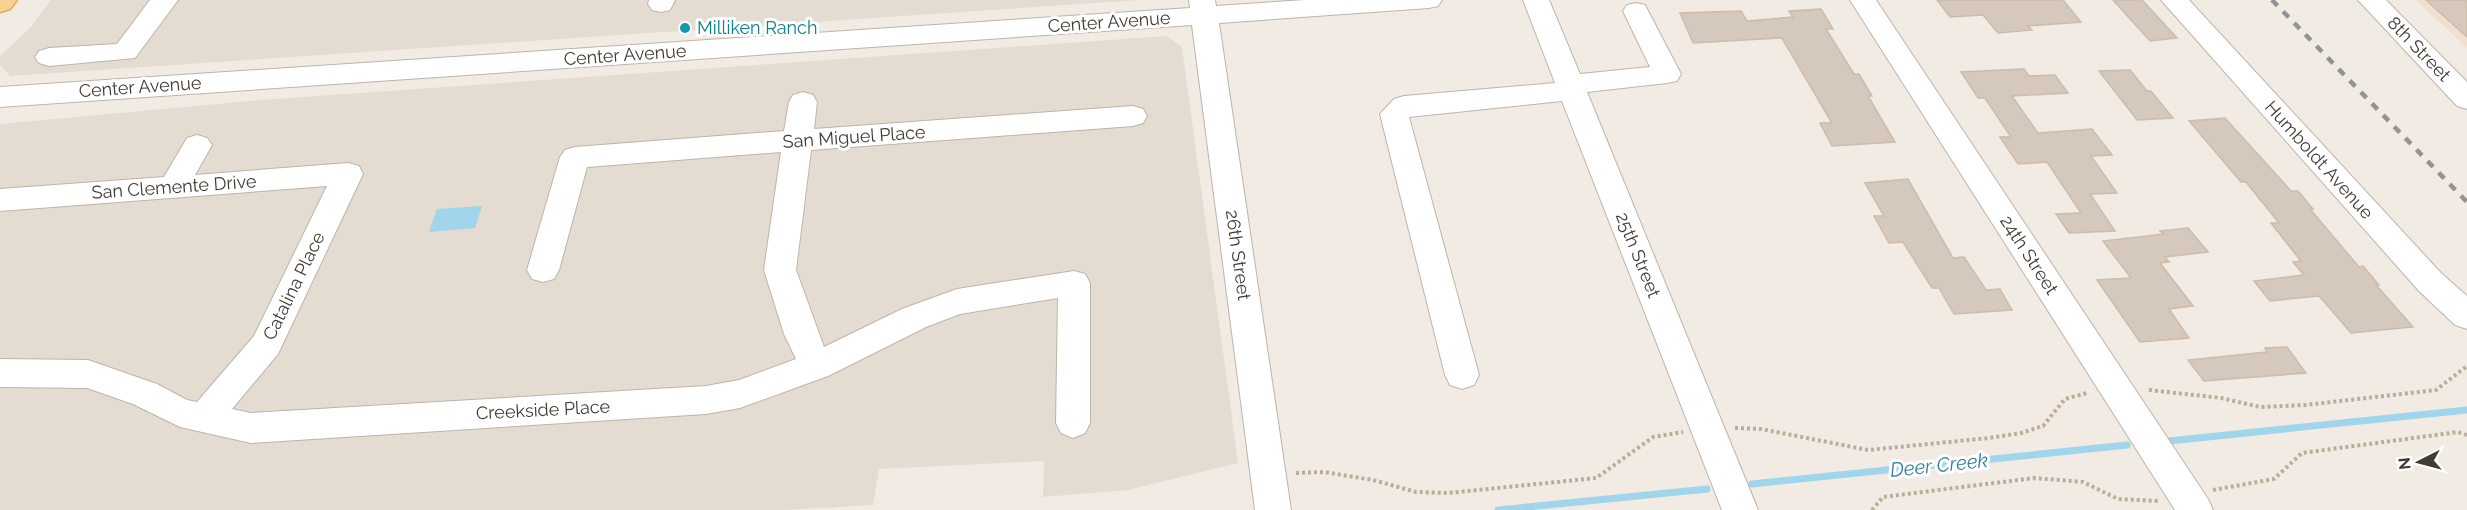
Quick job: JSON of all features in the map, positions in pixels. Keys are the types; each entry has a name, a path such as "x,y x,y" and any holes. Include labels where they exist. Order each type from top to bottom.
{"street":[{"path":"49,57 125,52 164,0"},
{"name":"Center Avenue","path":"0,97 1203,8 1429,0"},
{"name":"25th Street","path":"1536,0 1740,510"},
{"name":"24th Street","path":"1863,0 2194,510"},
{"name":"Humboldt Avenue","path":"2174,0 2430,282 2467,316"},
{"name":"8th Street","path":"2371,0 2467,99"},
{"name":"26th Street","path":"1203,8 1273,510"},
{"path":"1462,375 1394,114 1404,106 1571,88 1667,74 1635,11"},
{"path":"803,102 780,270 801,334 816,366"},
{"name":"San Miguel Place","path":"543,270 575,157 1133,116"},
{"path":"173,187 196,145"},
{"name":"San Clemente Drive","path":"0,200 348,174"},
{"name":"Catalina Place","path":"204,418 266,345 348,174"},
{"name":"Creekside Place","path":"0,373 88,374 145,394 180,412 251,428 706,400 740,394 816,366 914,318 957,302 1074,283 1073,423"}],"path":[{"path":"1268,473 1324,472 1373,480 1416,492 1448,493 1596,478 1653,437 1707,428 1761,429 1868,450 2021,433 2043,426 2065,399 2082,393 2165,390 2221,398 2260,407 2306,405 2436,390 2467,366"},
{"path":"2232,488 2274,479 2302,453 2458,432 2467,435"},
{"path":"1872,510 1882,496 2034,478 2083,482 2118,499 2129,500"}],"shaded area":[{"path":"51,0 1139,0 10,76 0,65 0,56 31,27"},
{"path":"2416,0 2467,0 2467,48"},
{"path":"1167,36 1182,47 1238,463 1128,490 1043,497 1044,461 879,469 873,505 782,510 0,510 0,124 261,100"}],"water":[{"path":"482,206 475,228 429,232 437,209"}],"building":[{"path":"1937,0 2063,0 2081,22 2028,26 2032,30 1998,33 1983,15 1950,17"},
{"path":"2113,0 2142,0 2177,38 2150,41"},
{"path":"2426,0 2467,0 2467,37"},
{"path":"1821,9 1833,29 1826,29 1854,74 1859,74 1872,96 1868,96 1895,142 1832,146 1820,123 1832,123 1782,38 1693,43 1680,13 1741,11 1747,21 1793,17 1789,11"},
{"path":"2024,69 2029,76 2055,75 2068,93 2012,96 2038,133 2092,129 2112,155 2091,156 2117,193 2090,194 2115,231 2069,233 2056,214 2081,213 2047,162 2018,164 2000,137 2011,137 1985,98 1978,98 1961,72"},
{"path":"2130,70 2173,118 2137,120 2099,71"},
{"path":"2225,118 2291,191 2298,191 2313,209 2310,209 2359,267 2363,266 2379,285 2376,285 2413,327 2351,333 2319,296 2270,301 2254,281 2304,275 2293,262 2301,261 2271,223 2279,223 2246,182 2241,182 2189,121"},
{"path":"1908,179 1953,258 1964,257 1986,290 2000,289 2012,310 1954,314 1939,288 1932,288 1903,242 1889,243 1874,216 1884,216 1865,183"},
{"path":"2188,228 2208,252 2165,257 2169,262 2160,263 2193,306 2169,309 2189,338 2140,342 2097,280 2131,278 2103,241 2164,234 2160,231"},
{"path":"2287,347 2306,373 2204,381 2188,360 2267,352 2265,348"}],"waterway":[{"name":"Deer Creek","path":"2169,441 2467,410"},
{"name":"Deer Creek","path":"1752,484 2127,445"},
{"name":"Deer Creek","path":"1498,510 1707,489"}],"railway":[{"path":"2272,0 2467,202"}],"place":[{"name":"Milliken Ranch","path":"685,28"}]}
